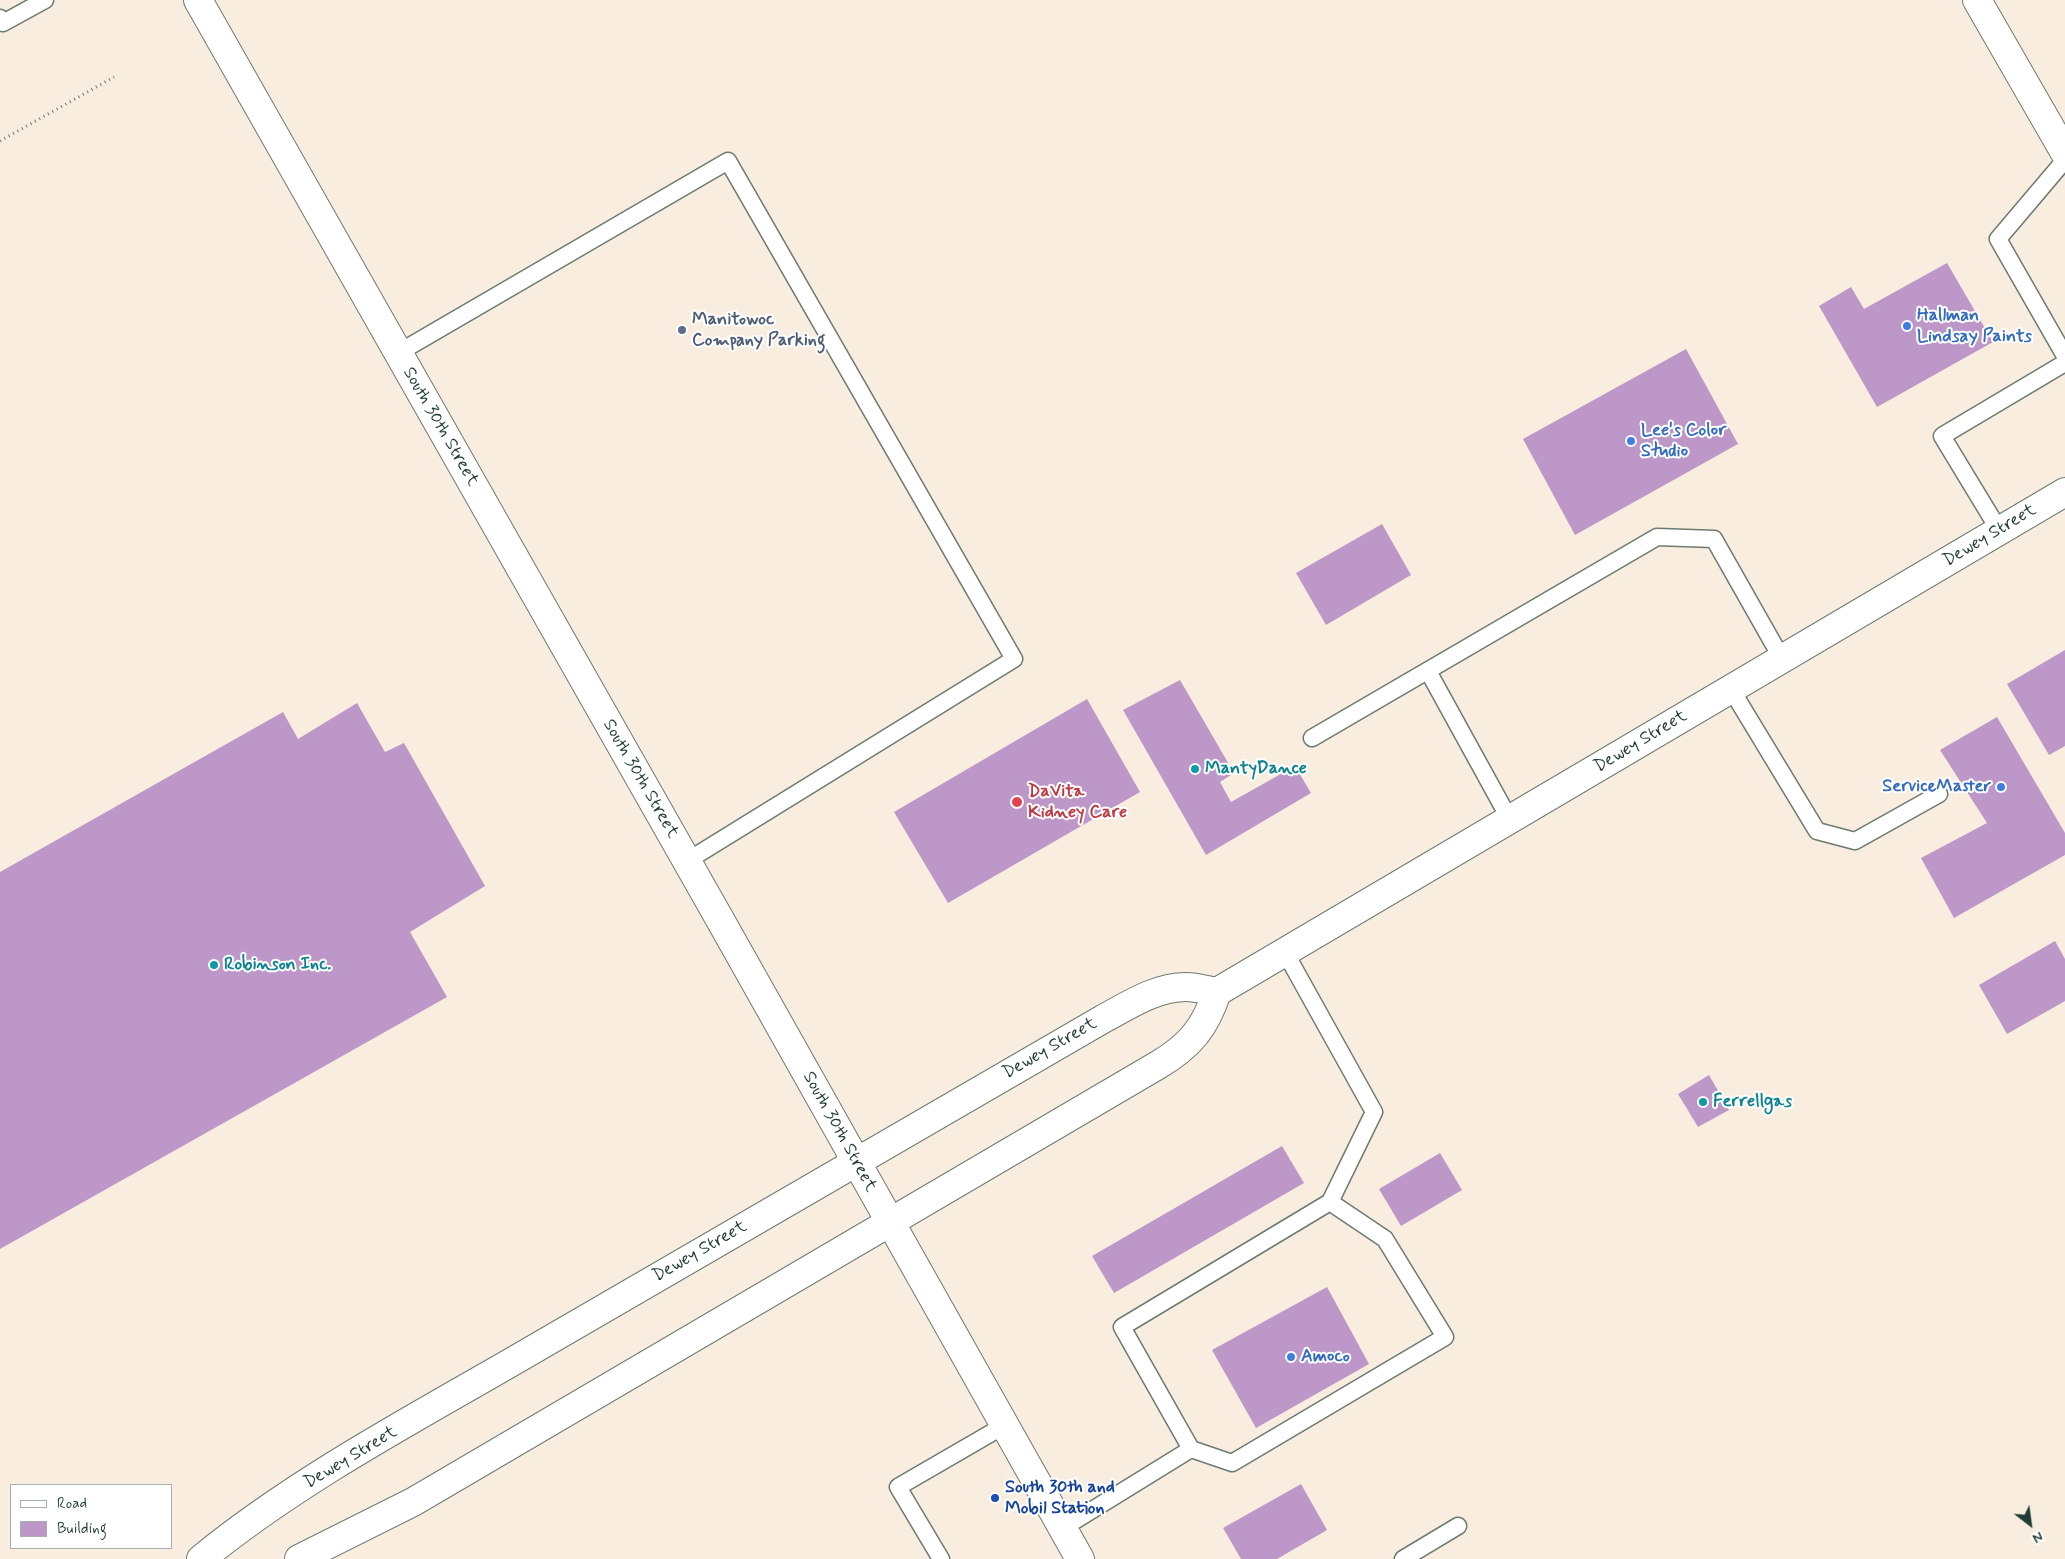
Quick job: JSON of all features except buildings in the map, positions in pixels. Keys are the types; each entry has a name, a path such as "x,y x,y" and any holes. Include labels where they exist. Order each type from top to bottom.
{"street":[{"name":"South 30th Street","path":"198,0 687,861 1080,1559"},
{"path":"1977,0 2065,154"},
{"name":"Dewey Street","path":"201,1559 256,1518 360,1452 855,1161 1103,1019 1143,998 1166,990 1186,987 1216,992 2065,492"},
{"path":"299,1559 413,1502 1174,1056 1194,1037 1203,1025 1216,992"}],"lane":[{"path":"0,18 3,23 45,0"},
{"path":"2065,160 1998,239 2065,356"},
{"path":"398,353 728,161 1014,659 687,861"},
{"path":"1999,530 1942,436 2065,363"},
{"path":"1312,738 1657,537 1714,539 1782,659"},
{"path":"1428,670 1510,820"},
{"path":"1732,689 1817,831 1854,841 1939,794"},
{"path":"1285,952 1374,1112 1330,1202 1122,1327 1191,1449 1232,1463 1445,1337 1385,1239 1330,1202"},
{"path":"941,1559 898,1487 1005,1425"},
{"path":"1063,1528 1191,1449"},
{"path":"1403,1559 1458,1526"}],"path":[{"path":"0,141 114,77"}],"place":[{"name":"Hallman Lindsay Paints","path":"1907,326"},
{"name":"Manitowoc Company Parking","path":"682,330"},
{"name":"Lee's Color Studio","path":"1631,441"},
{"name":"MantyDance","path":"1195,769"},
{"name":"ServiceMaster","path":"2001,787"},
{"name":"DaVita Kidney Care","path":"1017,802"},
{"name":"Robinson Inc.","path":"214,965"},
{"name":"Ferrellgas","path":"1703,1102"},
{"name":"Amoco","path":"1291,1357"},
{"name":"South 30th and Mobil Station","path":"995,1498"}]}
